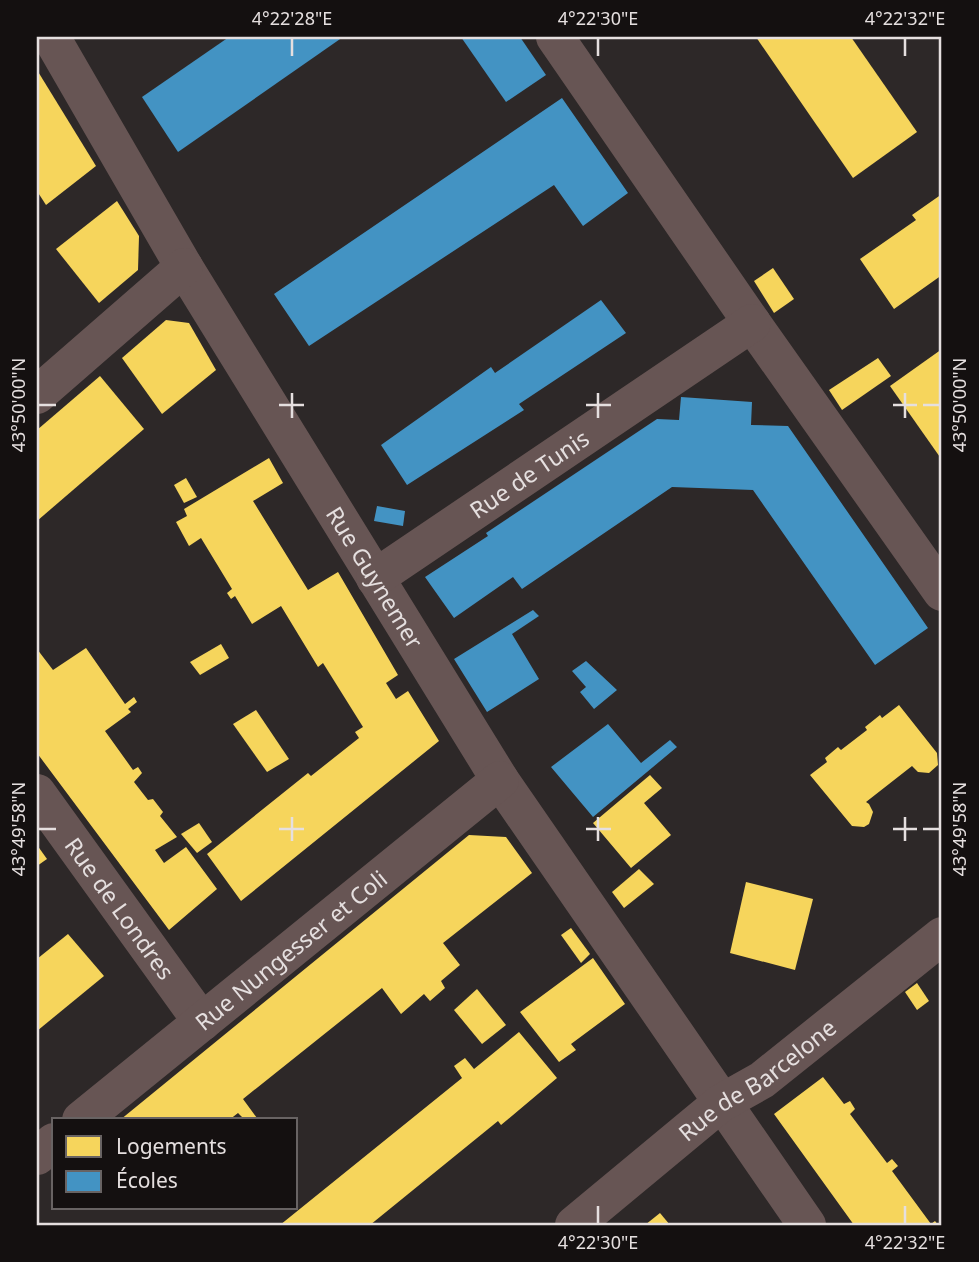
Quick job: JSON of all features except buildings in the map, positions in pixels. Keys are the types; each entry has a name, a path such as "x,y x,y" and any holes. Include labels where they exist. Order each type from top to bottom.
{"street":[{"name":"Rue Guynemer","path":"51,37 184,267 500,780 807,1225"},
{"path":"555,37 942,592"},
{"path":"37,395 184,267"},
{"name":"Rue de Tunis","path":"375,578 752,323"},
{"name":"Rue Nungesser et Coli","path":"83,1118 500,780"},
{"name":"Rue de Londres","path":"37,793 202,1022"},
{"name":"Rue de Barcelone","path":"574,1225 722,1103 762,1080 942,936"},
{"path":"37,1156 52,1144"}]}
